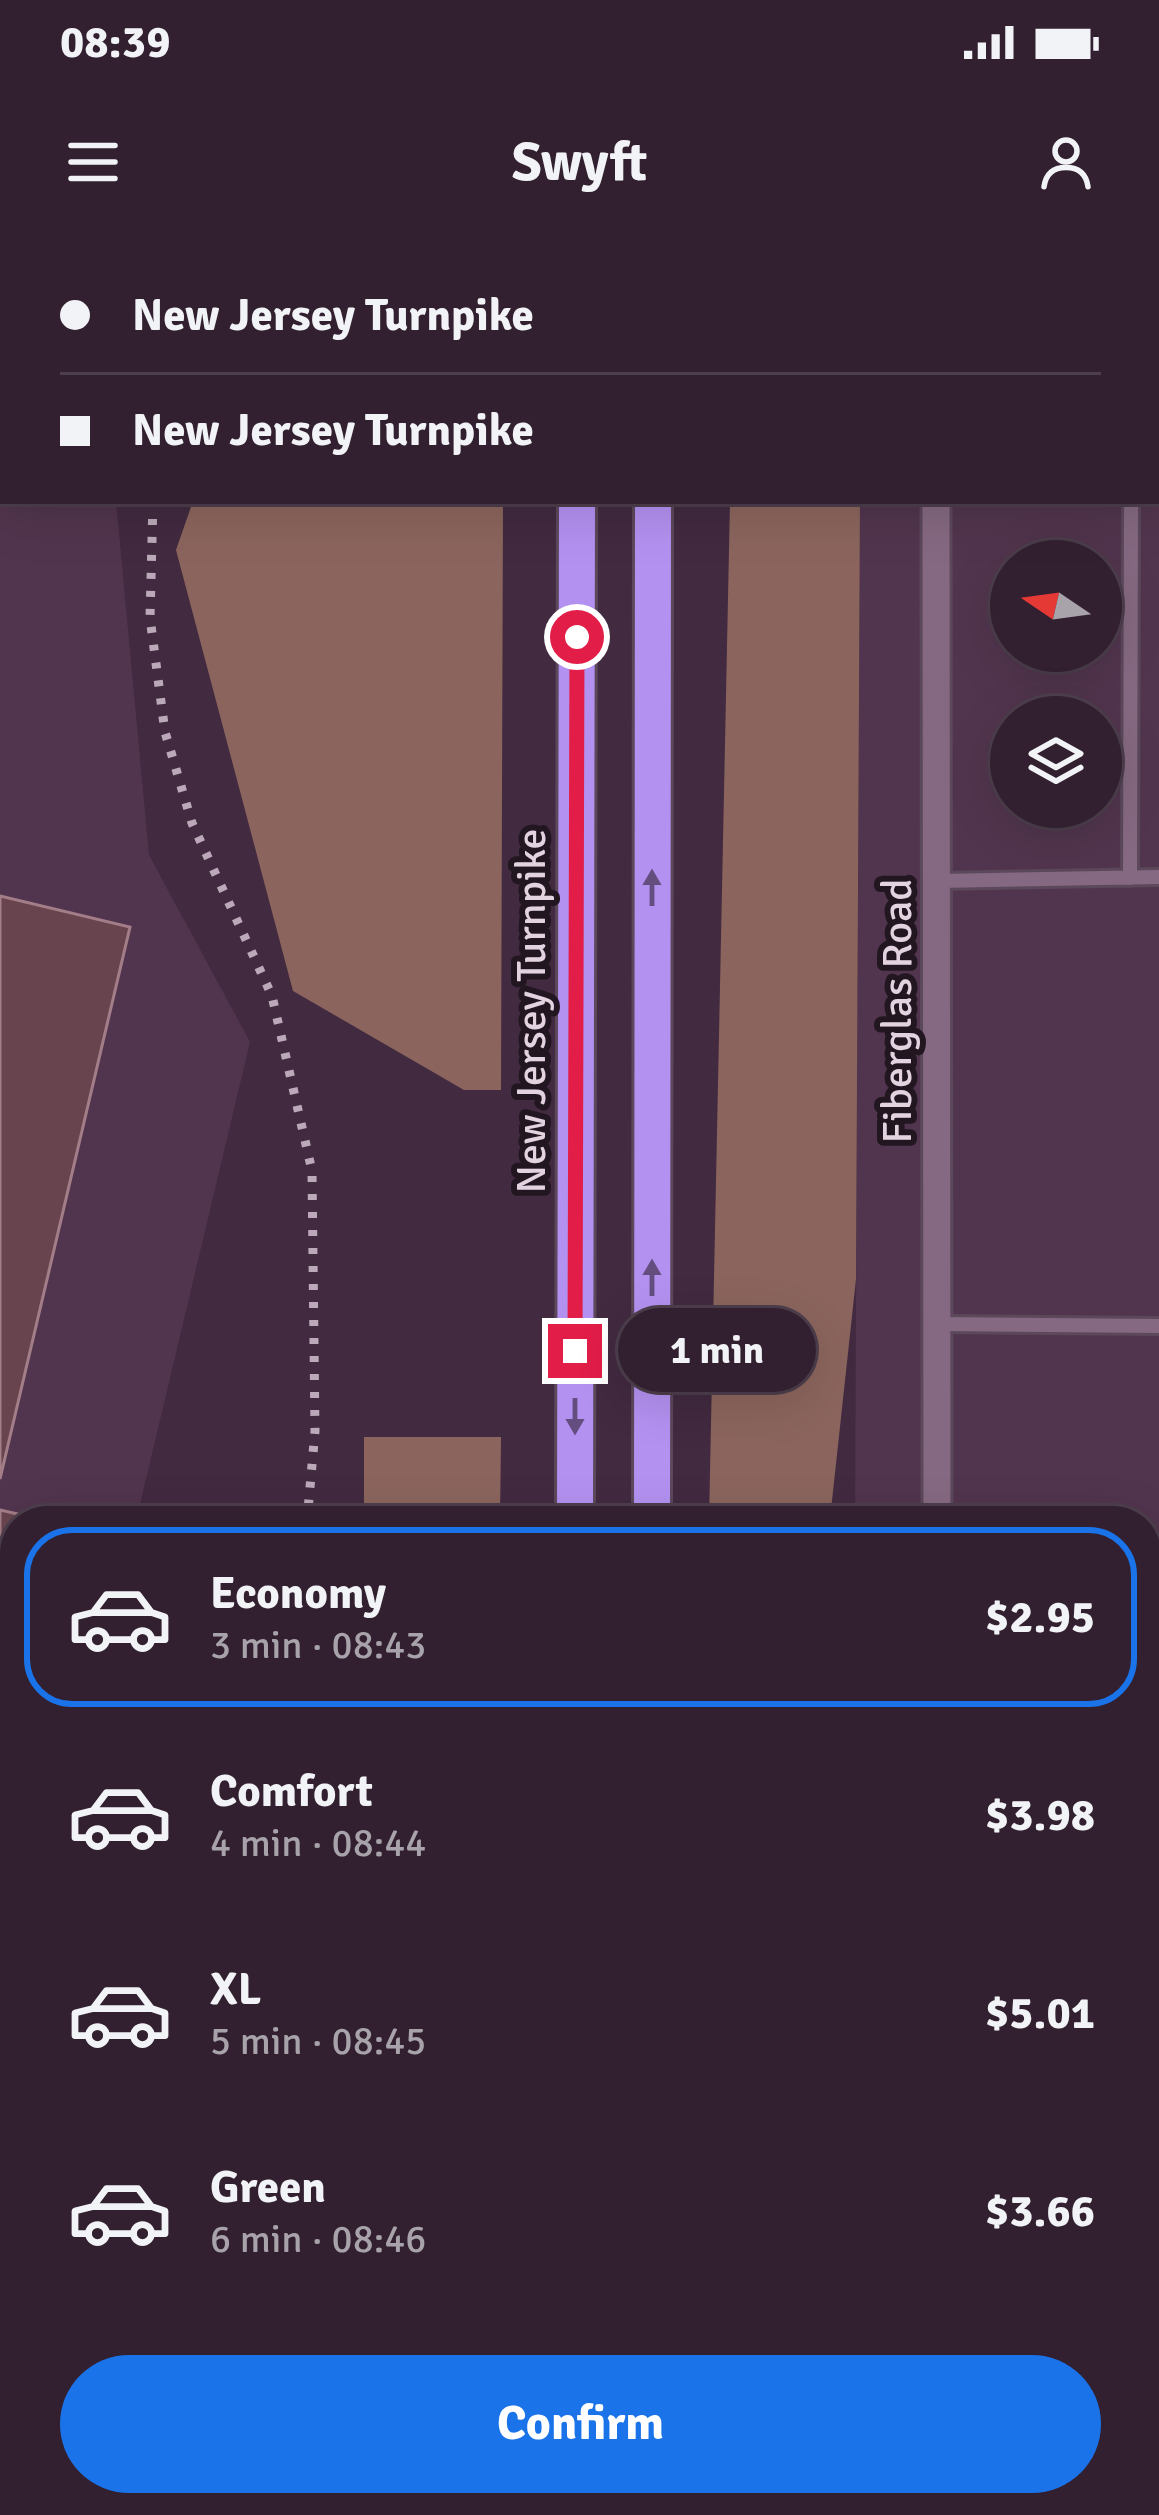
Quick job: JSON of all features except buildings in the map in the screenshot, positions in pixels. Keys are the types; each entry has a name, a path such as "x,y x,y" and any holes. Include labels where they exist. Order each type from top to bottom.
{"highway":[{"name":"New Jersey Turnpike","path":"575,1506 577,504"},
{"path":"652,504 652,1506"}],"street":[{"name":"Fiberglas Road","path":"936,504 937,1506"}],"lane":[{"path":"1130,878 1131,504"},
{"path":"938,881 1159,878"},
{"path":"939,1324 1159,1325"}],"shaded area":[{"path":"0,504 116,504 149,855 250,1042 140,1506 0,1506"},
{"path":"192,504 503,504 501,1090 464,1090 293,991 176,550"},
{"path":"730,504 860,504 856,1279 831,1506 709,1506"},
{"path":"860,504 1159,504 1159,1506 855,1506"},
{"path":"364,1437 501,1437 500,1506 364,1506"}],"railway":[{"path":"153,504 150,618 165,732 192,823 272,996 312,1171 315,1431 308,1506"}],"route":[{"path":"575,1351 577,637"}]}
